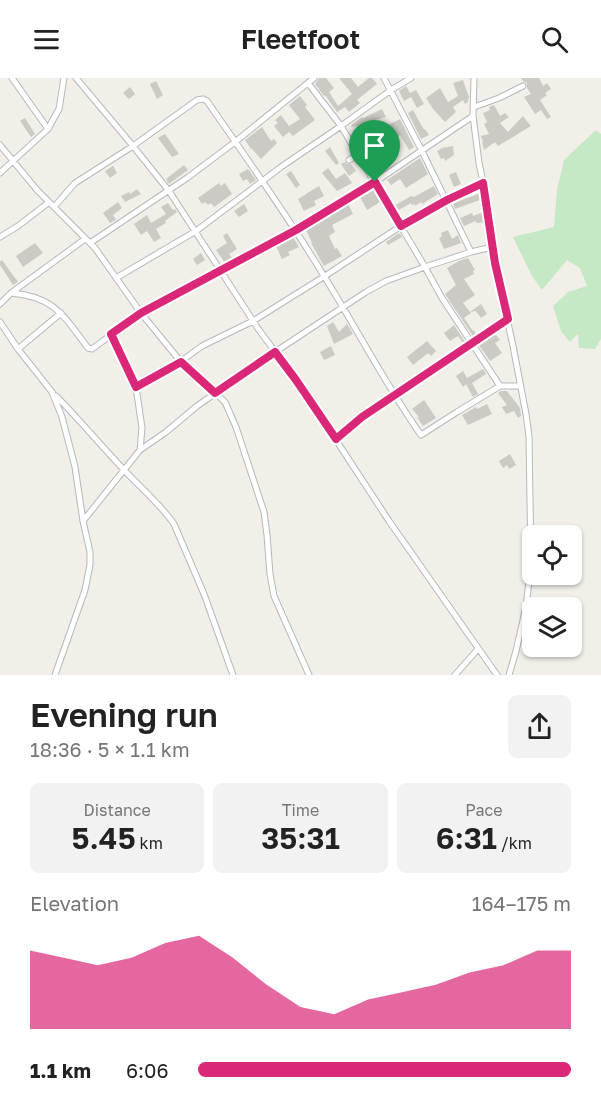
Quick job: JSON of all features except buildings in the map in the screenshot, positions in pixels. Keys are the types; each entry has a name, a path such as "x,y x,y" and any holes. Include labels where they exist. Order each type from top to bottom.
{"street":[{"path":"12,78 48,129"},
{"path":"0,173 48,129 59,109 64,78"},
{"path":"76,78 169,191 253,321 296,380 399,536 496,675"},
{"path":"0,304 11,293 87,241 169,191 235,142 314,78"},
{"path":"384,78 471,252"},
{"path":"116,278 196,231 281,167 411,78"},
{"path":"474,78 475,139 492,247 508,319 529,436 531,564 526,607 509,675"},
{"path":"308,82 341,126 442,298 500,387"},
{"path":"474,107 523,86"},
{"path":"0,237 51,205 75,183 133,146 197,99 203,99 207,101 264,181 296,230 394,396 422,435 500,387 520,386"},
{"path":"11,293 39,298 53,306 89,349 141,313 296,230 375,182 473,116"},
{"path":"0,145 51,205 105,261 141,313 181,362 225,402 240,438 264,512 274,596 309,675"},
{"path":"349,160 358,155"},
{"path":"136,387 181,362 202,346 253,321 401,226 483,183"},
{"path":"83,521 140,450 197,406 275,352 386,281 492,247"},
{"path":"18,349 61,313"},
{"path":"336,439 362,417 508,319"},
{"path":"0,322 52,392 174,524 204,594 232,675"},
{"path":"111,334 136,387 142,428 140,450"},
{"path":"52,392 62,417 75,467 90,552 88,578 82,602 55,675"},
{"path":"455,675 478,649"}],"green space":[{"path":"596,130 601,134 601,339 595,349 579,348 578,334 570,342 561,331 553,306 568,292 587,286 580,268 567,260 542,290 532,276 513,237 554,227 557,190 564,160"}],"route":[{"path":"375,182 401,226 483,183 492,247 508,319 362,417 336,439 275,352 215,393 181,362 136,387 111,334 141,313 296,230 375,182"}]}
